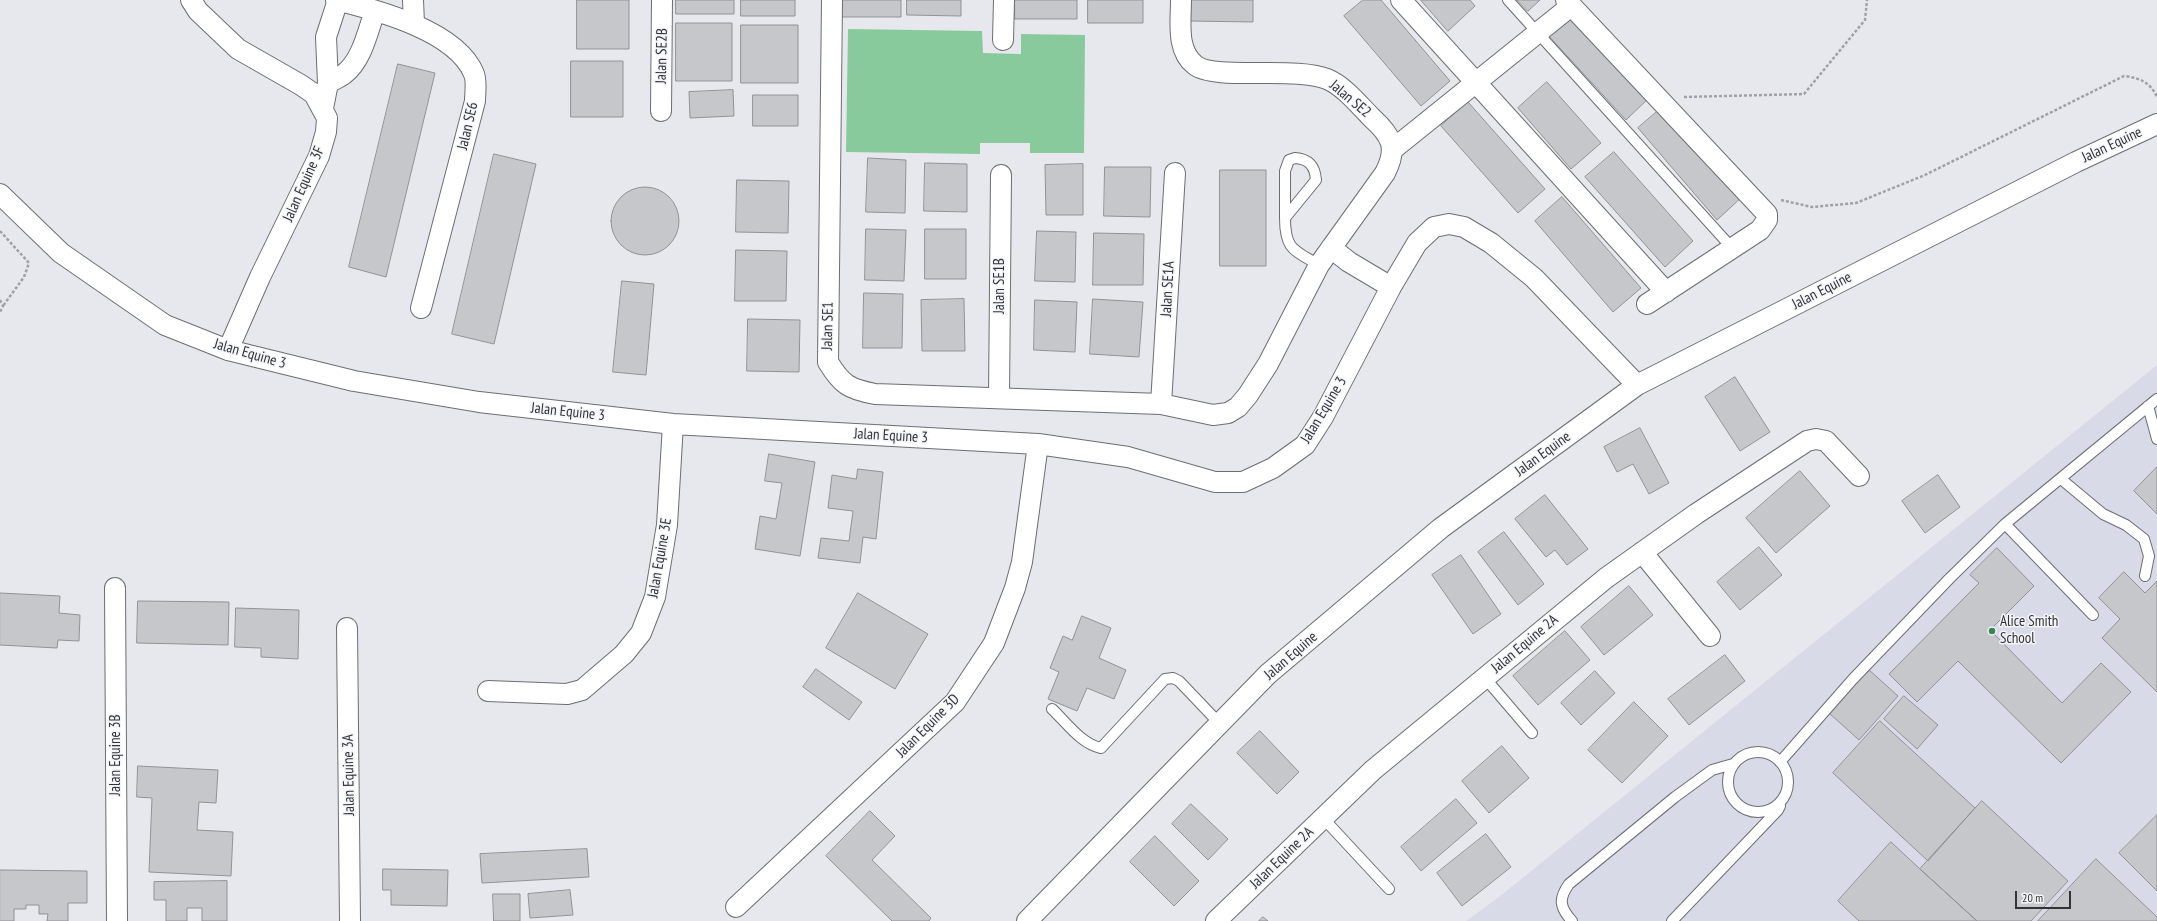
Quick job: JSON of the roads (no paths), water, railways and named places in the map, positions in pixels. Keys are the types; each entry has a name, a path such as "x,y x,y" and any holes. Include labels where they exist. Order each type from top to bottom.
{"street":[{"name":"Jalan Equine 3F","path":"191,0 198,11 238,49 314,94 323,108 327,118 326,132 319,156 260,277 228,350"},
{"path":"323,108 328,83 326,37 337,0"},
{"name":"Jalan SE6","path":"337,0 414,23 466,59 474,75 475,101 421,308"},
{"path":"413,0 414,23"},
{"name":"Jalan SE2B","path":"661,111 662,0"},
{"name":"Jalan SE1","path":"832,0 828,362 838,378 855,390 875,394 1000,397 1169,405 1213,415 1228,413 1238,407 1268,364 1319,265 1330,248"},
{"path":"1003,40 1004,0"},
{"name":"Jalan SE2","path":"1181,0 1181,43 1185,56 1196,66 1212,71 1306,74 1327,79 1338,85 1384,129 1390,138 1392,150"},
{"path":"1401,0 1666,292"},
{"path":"1391,287 1349,262 1330,248 1385,173 1391,162 1392,150 1538,33 1568,3 1764,208 1767,220 1765,225 1733,249 1647,304"},
{"path":"328,83 344,74 352,65 362,46 375,11"},
{"name":"Jalan Equine","path":"1027,921 1268,674 1441,528 1637,385 2076,162 2157,124"},
{"name":"Jalan SE1A","path":"1169,405 1174,173"},
{"name":"Jalan SE1B","path":"1000,397 1001,175"},
{"name":"Jalan Equine 3","path":"0,194 61,253 165,325 228,350 354,381 479,402 673,424 1038,444 1128,457 1215,482 1243,482 1273,468 1305,445 1323,417 1391,287 1424,234 1434,227 1449,224 1464,226 1491,243 1534,278 1637,385"},
{"name":"Jalan Equine 3E","path":"488,691 567,694 582,690 624,654 641,633 655,598 667,524 673,424"},
{"name":"Jalan Equine 2A","path":"1216,921 1373,770 1606,578 1696,514 1807,441 1816,439 1826,441 1859,476"},
{"name":"Jalan Equine 3D","path":"736,907 955,702 989,650 1015,588 1022,562 1038,444"},
{"path":"1642,552 1710,636"},
{"name":"Jalan Equine 3B","path":"115,588 117,921"},
{"name":"Jalan Equine 3A","path":"347,628 350,921"}],"lane":[{"path":"1508,0 1733,249"},
{"path":"1285,218 1316,180 1316,170 1312,164 1299,158 1289,160 1285,171 1285,218 1285,235 1291,247 1319,265"},
{"path":"1780,762 1890,640 2005,524 2157,399"},
{"path":"2148,406 2157,439"},
{"path":"2061,479 2103,514 2126,526 2144,540 2149,556 2145,576"},
{"path":"2005,524 2093,615"},
{"path":"1052,709 1081,738 1093,746 1101,748 1165,679 1172,678 1179,681 1220,724"},
{"path":"1485,678 1532,733"},
{"path":"1672,921 1778,810 1787,790 1788,778 1780,762 1765,752 1753,752 1742,756 1733,764 1728,775 1727,787 1731,798 1739,807 1750,812 1762,812 1773,809 1782,800"},
{"path":"1572,921 1562,909 1561,900 1562,893 1569,884 1675,797 1712,770 1733,764"},
{"path":"1323,818 1389,889"}],"place":[{"name":"Alice Smith School","path":"1992,631"}]}
